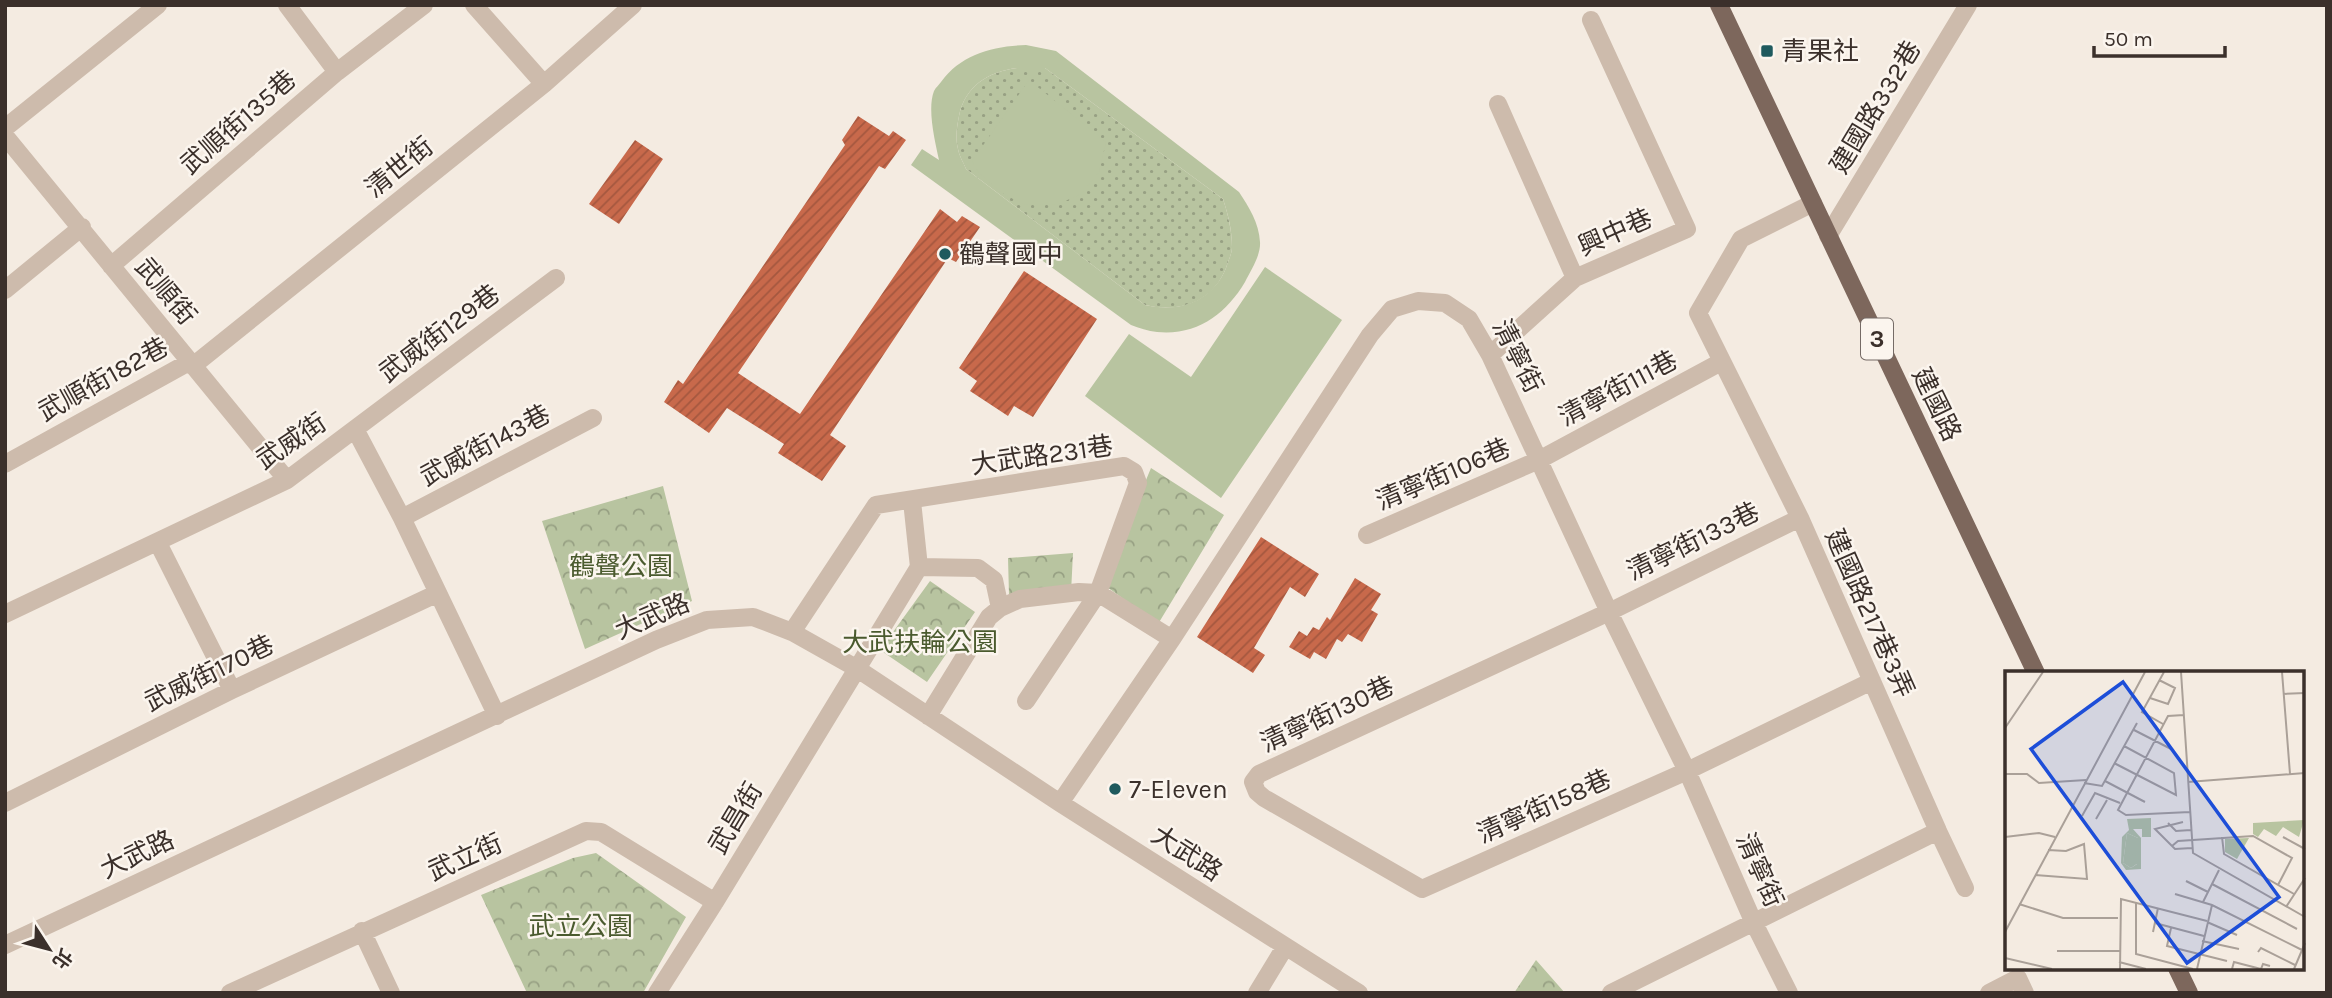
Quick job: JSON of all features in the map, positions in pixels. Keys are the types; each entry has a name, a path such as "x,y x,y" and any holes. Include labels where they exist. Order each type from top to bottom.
{"main road":[{"name":"建國路","path":"1719,5 2035,671"},
{"path":"2178,970 2189,993"}],"street":[{"path":"5,128 158,5"},
{"name":"武順街135巷","path":"111,266 337,72 287,5"},
{"path":"337,72 424,5"},
{"path":"474,5 544,84"},
{"name":"清世街","path":"192,363 544,84 633,5"},
{"name":"建國路332巷","path":"1828,236 1968,5"},
{"name":"興中巷","path":"1490,355 1575,278 1687,229 1591,20"},
{"path":"1499,104 1575,278"},
{"name":"武順街","path":"5,136 287,480"},
{"name":"建國路217巷3弄","path":"1813,203 1741,239 1698,313 1800,518 1965,888"},
{"path":"5,290 82,227"},
{"name":"武威街129巷","path":"355,429 556,278"},
{"name":"清寧街","path":"1060,803 1172,639 1370,335 1392,309 1418,301 1445,303 1469,319 1490,355 1789,993"},
{"name":"清寧街111巷","path":"1539,460 1721,362"},
{"name":"武順街182巷","path":"5,464 192,363"},
{"name":"武威街143巷","path":"402,518 593,418"},
{"name":"武威街","path":"8,607 158,543 287,480 355,429 402,518 497,716"},
{"name":"清寧街106巷","path":"1367,535 1539,460"},
{"name":"大武路231巷","path":"792,632 876,505 1124,466 1133,472 1138,483 1098,593"},
{"path":"856,668 919,567 912,501"},
{"name":"清寧街133巷","path":"1609,612 1800,518"},
{"path":"158,543 232,690"},
{"path":"919,567 978,568 994,580 1000,608"},
{"path":"928,716 989,617 1000,608 1020,599 1079,592 1098,593 1172,639"},
{"name":"武威街170巷","path":"5,803 232,690 438,593"},
{"path":"1026,701 1098,593"},
{"name":"清寧街130巷","path":"1422,890 1264,798 1257,792 1253,782 1259,774 1609,612"},
{"name":"大武路","path":"5,945 656,640 707,620 753,617 792,632 856,668 1060,803 1359,993"},
{"name":"武昌街","path":"657,993 856,668"},
{"name":"清寧街158巷","path":"1422,890 1687,771 1871,681"},
{"name":"武立街","path":"230,993 586,831 601,832 715,902"},
{"path":"1611,993 1938,831"},
{"path":"362,931 391,993"},
{"path":"1256,993 1285,947"},
{"path":"1989,993 2022,986"}],"green space":[{"path":"1026,45 1056,51 1239,192 1256,222 1260,247 1245,282 1219,313 1197,326 1171,332 1154,332 1131,325 911,165 922,149 939,160 932,125 932,98 949,72 979,53","holes":["1045,68 1223,199 1232,241 1231,252 1220,280 1203,297 1182,306 1145,305 966,169 959,152 957,132 962,105 972,89 987,77 1006,70"]},
{"path":"1017,68 1045,68 1223,199 1232,250 1220,280 1212,290 1193,303 1182,306 1170,308 1145,305 966,169 956,136 962,105 979,82 997,73"},
{"path":"1029,80 1106,142 1099,172 1081,194 1056,205 1023,204 1002,193 979,173 972,161"},
{"path":"1265,267 1342,320 1221,498 1085,396 1129,334 1191,377"},
{"path":"1151,468 1224,515 1158,624 1107,587 1119,545"},
{"name":"鶴聲公園","path":"663,486 692,601 585,649 542,521"},
{"path":"1073,553 1071,593 1009,595 1008,558"},
{"name":"大武扶輪公園","path":"930,581 975,612 927,682 880,650"},
{"name":"武立公園","path":"596,853 686,917 643,993 527,993 481,895 573,858"},
{"path":"1536,960 1565,993 1514,993"}],"building":[{"path":"858,116 889,136 893,131 906,140 885,169 879,166 738,373 800,414 940,209 957,222 962,216 980,227 956,262 948,258 830,435 846,446 822,481 778,453 784,444 727,408 709,433 664,402 678,380 683,384 845,145 842,140"},
{"path":"635,140 663,159 619,224 589,204"},
{"path":"1024,271 1097,319 1033,417 1014,406 1008,416 970,391 977,381 959,368"},
{"path":"1261,537 1319,574 1305,597 1290,587 1254,648 1265,655 1253,673 1197,637"},
{"path":"1355,578 1381,594 1371,610 1378,614 1362,642 1348,634 1342,642 1337,639 1326,659 1314,652 1310,659 1289,647 1299,631 1307,636 1313,627 1319,630 1327,617 1330,620"}],"place":[{"name":"青果社","path":"1767,51"},
{"name":"鶴聲國中","path":"945,254"},
{"name":"7-Eleven","path":"1115,789"}]}
